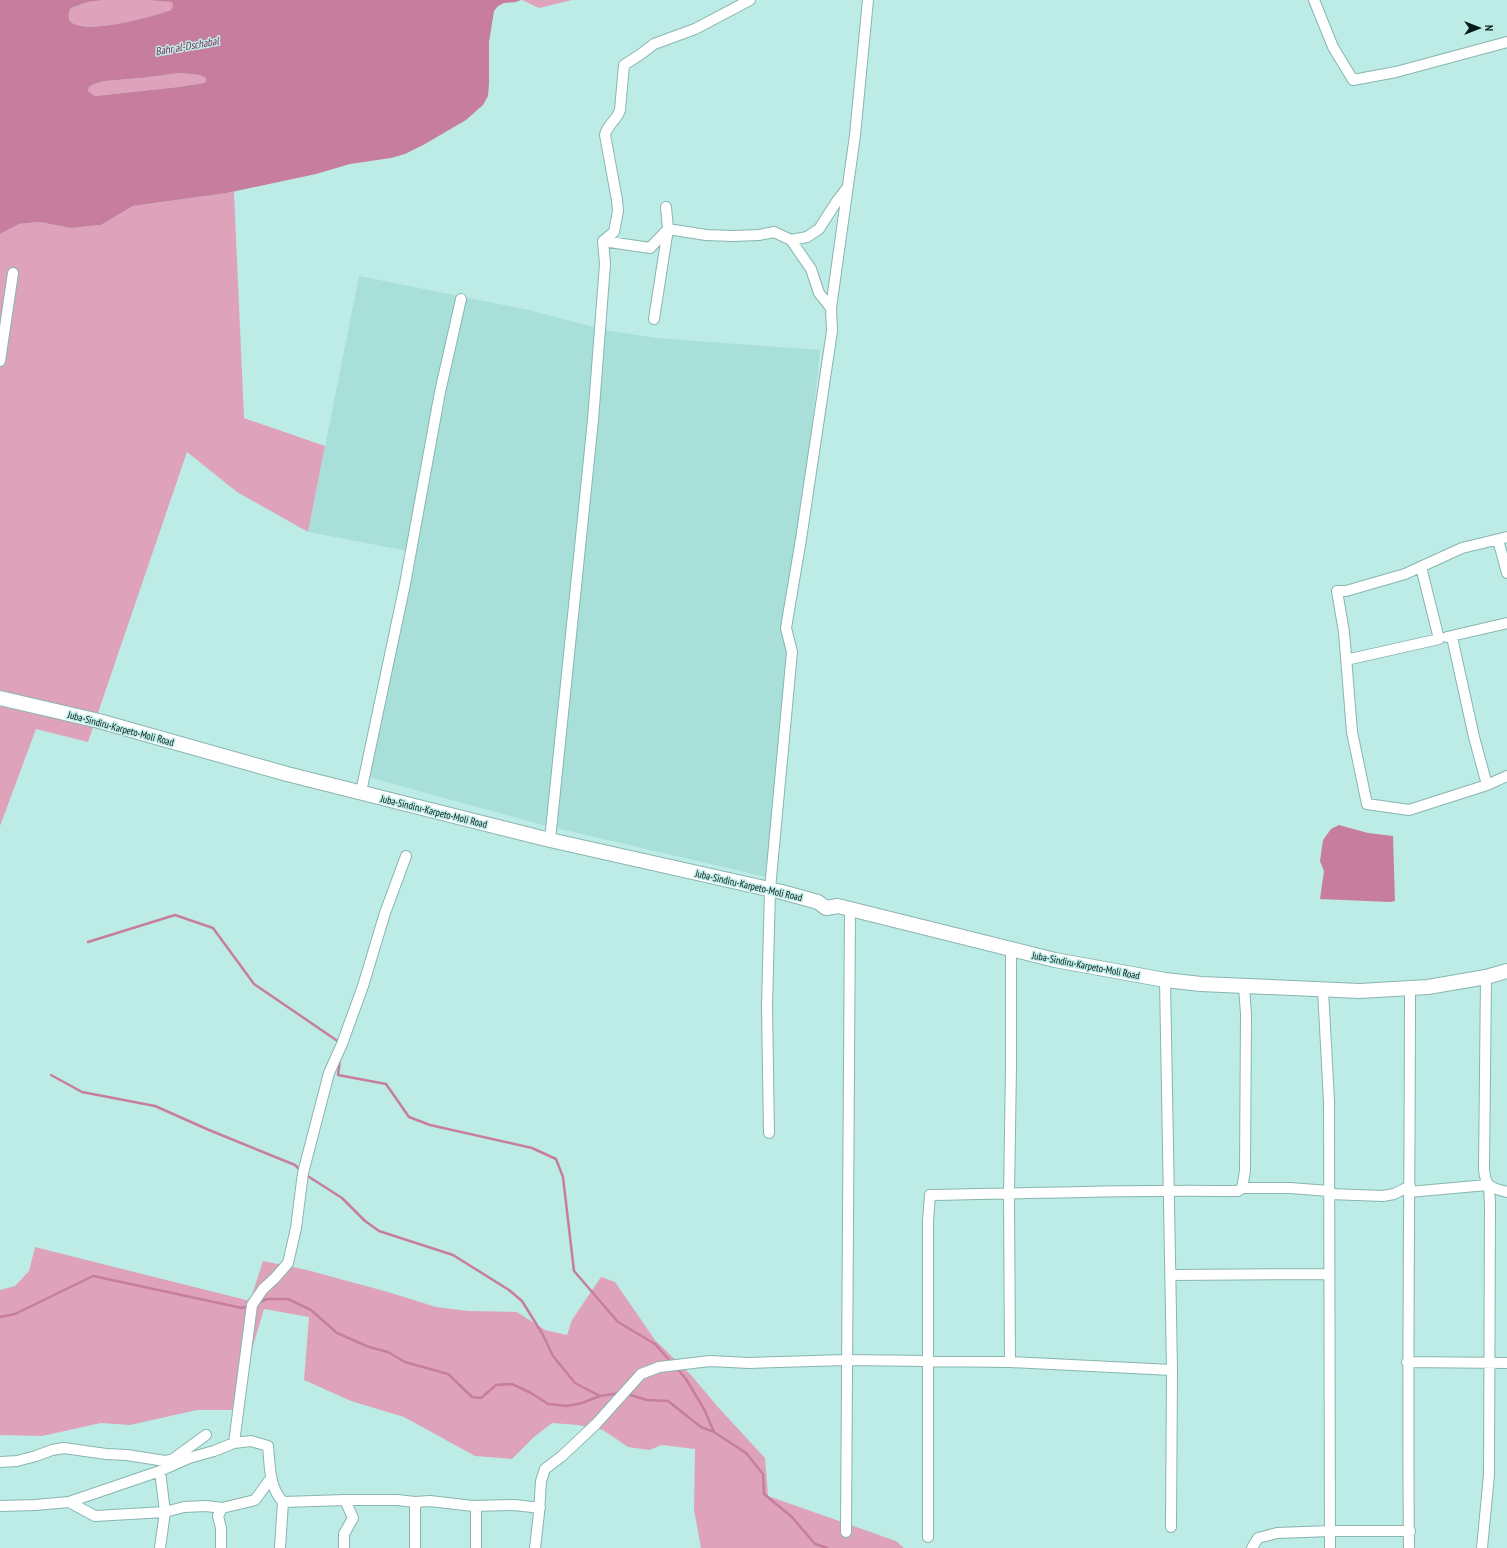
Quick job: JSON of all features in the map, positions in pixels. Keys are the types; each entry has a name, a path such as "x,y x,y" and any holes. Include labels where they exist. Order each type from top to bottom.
{"main road":[{"name":"Juba-Sindiru-Karpeto-Moli Road","path":"0,698 99,721 287,774 550,840 770,889 818,902 826,908 838,906 1055,960 1165,980 1244,987 1360,991 1410,988 1486,977 1507,971"}],"street":[{"path":"603,241 614,232 618,211 605,135 607,129 616,119 620,110 624,64 654,44 694,29 750,0"},
{"path":"769,1133 767,1006 770,889 792,652 786,628 832,331 831,308 860,89 868,0"},
{"path":"1314,0 1333,47 1353,80 1396,72 1507,42"},
{"path":"791,240 807,237 819,229 848,187"},
{"path":"654,319 668,229 666,207"},
{"path":"603,241 650,248 668,229"},
{"path":"668,229 706,235 733,236 759,235 774,232 791,240 811,269 819,293 831,308"},
{"path":"550,840 593,420 605,264 603,241"},
{"path":"0,361 13,273"},
{"path":"360,792 405,584 439,399 461,299"},
{"path":"1507,573 1503,539 1462,548 1405,574 1346,591 1337,591 1344,632 1352,732 1367,804 1409,810 1487,785 1507,776"},
{"path":"1421,568 1440,639"},
{"path":"1346,660 1507,623"},
{"path":"1452,636 1474,737 1487,785"},
{"path":"234,1443 252,1306 264,1289 288,1263 296,1228 303,1173 329,1073 342,1044 363,986 385,913 406,856"},
{"path":"846,1532 850,909"},
{"path":"1010,1362 1008,1195 1011,1066 1011,948"},
{"path":"1482,1548 1489,1475 1488,1362 1490,1204 1488,1185 1485,1180 1484,1169 1486,977"},
{"path":"1165,980 1171,1275 1171,1527"},
{"path":"1242,1188 1245,1171 1246,1014 1244,987"},
{"path":"1409,1548 1407,1362 1410,1189 1410,988"},
{"path":"1323,990 1329,1101 1330,1548"},
{"path":"928,1537 928,1221 930,1195 1008,1195 1169,1190 1238,1191 1242,1188 1290,1188 1329,1193 1389,1195 1410,1189 1488,1185 1507,1192"},
{"path":"1171,1275 1329,1274"},
{"path":"535,1548 540,1508 541,1481 545,1469 562,1456 596,1424 641,1374 659,1367 710,1361 748,1363 847,1360 1010,1362 1172,1370"},
{"path":"1407,1362 1507,1363"},
{"path":"0,1462 17,1461 52,1450 64,1448 165,1461 173,1459 206,1436"},
{"path":"0,1506 69,1502 160,1471 189,1458 214,1451 234,1443 252,1441 268,1446 271,1478 276,1495 283,1502 389,1500 415,1502 430,1501 476,1506 515,1505 540,1508"},
{"path":"160,1471 165,1512 160,1548"},
{"path":"69,1502 95,1516 165,1512 184,1507 206,1506 222,1508 255,1500 271,1478"},
{"path":"344,1548 344,1534 353,1518 345,1500"},
{"path":"280,1548 283,1502"},
{"path":"415,1502 415,1548"},
{"path":"476,1506 476,1548"},
{"path":"221,1548 221,1528 218,1516 222,1508"},
{"path":"1252,1548 1258,1538 1277,1533 1410,1531"}],"shaded area":[{"path":"104,0 159,0 172,2 174,6 171,10 162,13 129,22 109,25 91,27 77,25 70,19 71,8 88,2"},
{"path":"522,0 572,0 539,8"},
{"path":"179,73 200,75 206,78 206,81 204,83 178,87 95,96 88,91 89,87 94,84 105,81"},
{"path":"234,192 244,418 325,446 308,532 237,492 187,452 88,742 36,729 0,826 0,234 18,224 39,222 71,228 101,225 133,206"},
{"path":"359,276 529,310 605,330 656,338 820,350 766,877 539,824 368,777 408,551 308,532"},
{"path":"35,1247 250,1301 263,1261 307,1270 436,1307 468,1311 517,1312 545,1330 567,1335 572,1320 601,1277 615,1282 655,1340 691,1375 765,1458 768,1496 896,1541 904,1548 701,1548 694,1510 695,1449 662,1445 649,1450 628,1447 603,1430 578,1425 552,1423 534,1437 512,1459 475,1456 404,1417 351,1401 304,1380 309,1317 264,1309 234,1410 197,1410 130,1425 101,1423 42,1436 0,1435 0,1290 15,1286 29,1271"}],"water":[{"name":"Bahr al-Dschabal","path":"0,0 104,0 88,2 71,8 69,19 77,25 91,27 129,22 171,10 173,6 172,2 149,0 521,0 504,3 498,6 494,11 489,42 488,96 483,105 466,120 405,154 391,158 350,164 316,174 227,193 133,206 101,225 71,228 39,222 19,224 0,234","holes":["179,73 200,75 206,78 204,83 95,96 88,91 89,87 94,84 105,81"]},
{"path":"1339,825 1368,833 1393,836 1395,901 1320,899 1324,871 1320,861 1323,840 1331,829"}],"waterway":[{"path":"88,942 175,915 213,928 254,984 339,1042"},
{"path":"340,1059 338,1075 386,1084 409,1117 430,1125 532,1148 556,1159 563,1177 574,1271 618,1322 655,1344 671,1362"},
{"path":"51,1075 82,1092 155,1106 295,1165 301,1171"},
{"path":"306,1175 342,1198 365,1221 379,1231 453,1255 509,1290 522,1301 543,1335 553,1356 575,1383 600,1396"},
{"path":"0,1317 15,1314 93,1276 242,1308 249,1306"},
{"path":"258,1303 267,1299 288,1299 311,1310 337,1333 369,1347 388,1352 405,1362 448,1374 472,1397 481,1398 496,1385 512,1384 531,1393 548,1404 567,1406 582,1403 600,1396 620,1393"},
{"path":"676,1367 686,1379 704,1409 714,1432 746,1453 763,1474 764,1494 792,1517 815,1544 827,1548"},
{"path":"627,1394 647,1400 668,1401 701,1427 714,1432"}]}
